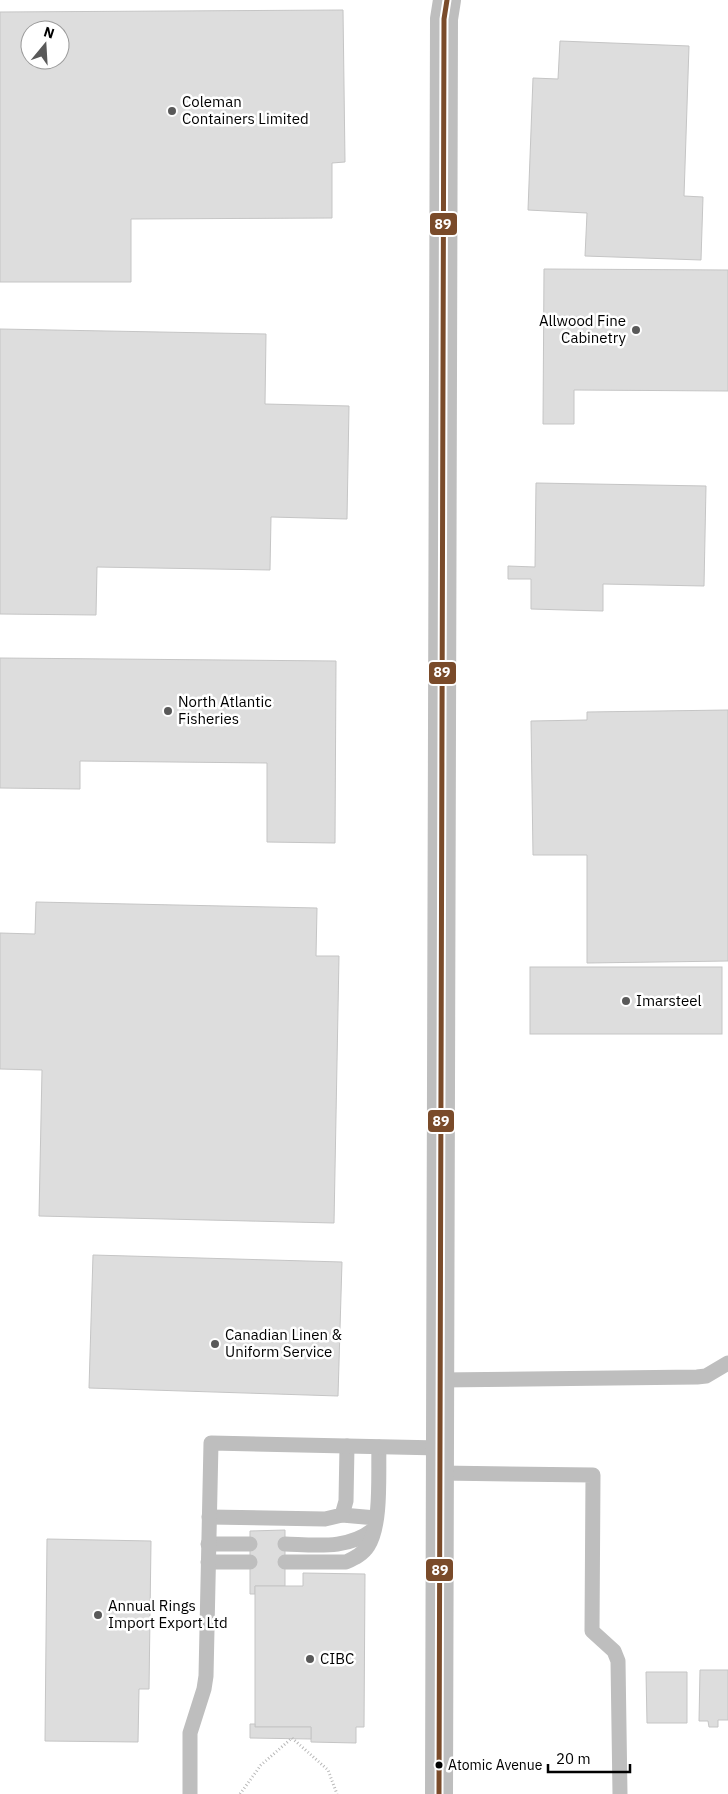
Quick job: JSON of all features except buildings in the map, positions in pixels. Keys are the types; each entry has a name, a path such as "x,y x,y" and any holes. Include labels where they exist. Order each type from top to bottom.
{"street":[{"path":"439,1794 444,19 446,0"}],"lane":[{"path":"440,1380 697,1377 706,1376 728,1364"},
{"path":"190,1794 190,1733 204,1689 206,1676 211,1443 379,1447 440,1461 593,1475 592,1630 614,1651 618,1661 620,1794"},
{"path":"342,1515 346,1501 347,1446"},
{"path":"285,1562 346,1562 355,1558 367,1547 375,1524 379,1447"},
{"path":"209,1517 325,1519 342,1515 375,1524"},
{"path":"285,1544 340,1544 358,1540 375,1524"},
{"path":"208,1544 250,1544"},
{"path":"208,1562 250,1562"}],"path":[{"path":"240,1794 261,1765 292,1738 328,1770 337,1794"}],"transit line":[{"name":"89","path":"439,1794 444,19 447,0"}],"place":[{"name":"Coleman Containers Limited","path":"172,111"},
{"name":"Allwood Fine Cabinetry","path":"636,330"},
{"name":"North Atlantic Fisheries","path":"168,711"},
{"name":"Imarsteel","path":"626,1001"},
{"name":"Canadian Linen & Uniform Service","path":"215,1344"},
{"name":"Annual Rings Import Export Ltd","path":"98,1615"},
{"name":"CIBC","path":"310,1659"},
{"name":"Atomic Avenue","path":"439,1765"}]}
